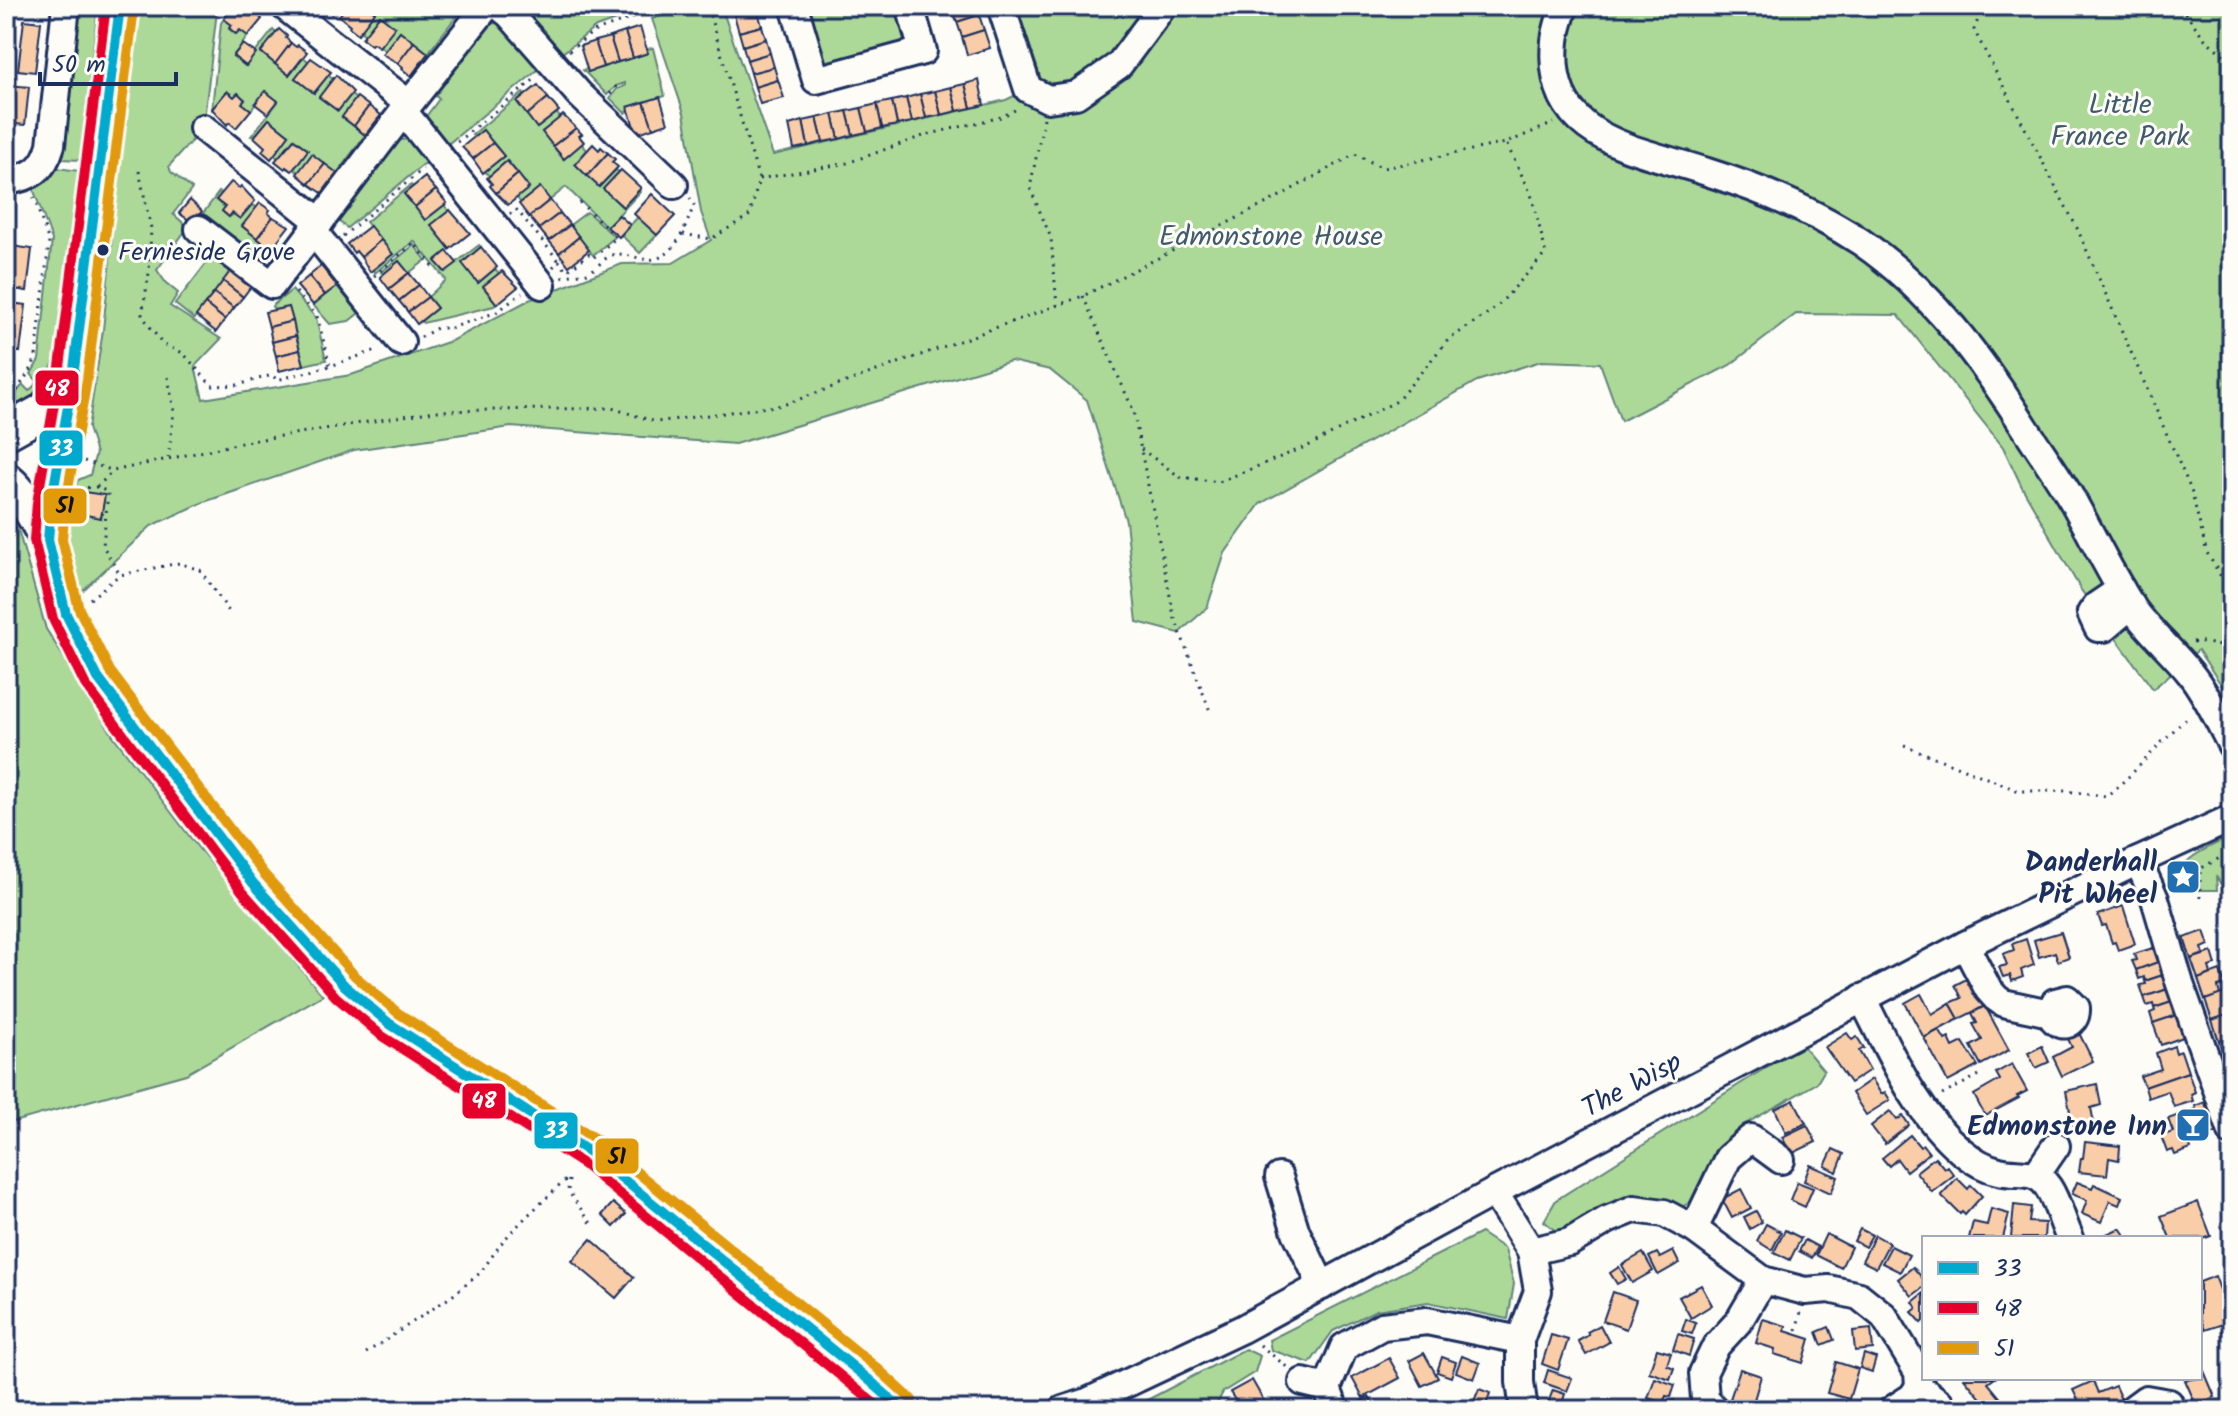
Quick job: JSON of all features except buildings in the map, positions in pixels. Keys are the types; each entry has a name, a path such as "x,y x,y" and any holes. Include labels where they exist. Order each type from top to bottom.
{"main road":[{"path":"120,6 73,377 70,456 51,505 48,540 66,614 98,678 253,883 345,986 390,1024 580,1165 746,1279 903,1410"},
{"path":"11,434 44,411 73,377"},
{"path":"11,434 70,456"},
{"path":"6,480 31,510 48,540"}],"street":[{"path":"16,178 38,170 47,159 66,6"},
{"path":"284,6 406,108 439,156 540,282"},
{"path":"199,229 272,285 320,234 406,108 487,6"},
{"path":"499,6 579,94 674,185"},
{"path":"794,6 816,80 923,51 910,6"},
{"path":"1001,6 1028,89 1045,97 1076,95 1119,65 1163,6"},
{"path":"1564,6 1555,40 1556,77 1574,115 1598,135 1626,148 1707,172 1788,202 1841,229 1888,261 1928,299 1970,348 2004,395 2073,502 2126,597 2193,676 2232,746"},
{"path":"203,128 320,234 401,342"},
{"name":"The Wisp","path":"1063,1410 1085,1403 1242,1329 1862,998 1965,945 2232,818"},
{"path":"2138,861 2155,899 2180,984 2232,1132"},
{"path":"1965,945 1996,998 2003,1003 2050,1013"},
{"path":"1862,998 1906,1084 1941,1131 1962,1152 1991,1169 2036,1175 2049,1188 2069,1236"},
{"path":"1694,1229 1728,1158 1751,1138 1781,1160"},
{"path":"2036,1175 2056,1146"},
{"path":"1279,1177 1296,1232 1322,1286"},
{"path":"1494,1192 1531,1251 1538,1291 1520,1340 1524,1410"},
{"path":"1531,1251 1570,1242 1607,1220 1634,1209 1664,1213 1694,1229 1763,1280 1805,1291 1829,1289 1859,1296 1884,1316 1918,1372 1919,1387 1912,1397 1892,1410"},
{"path":"746,1279 789,1307 900,1399 918,1410"},
{"path":"1715,1410 1705,1399 1703,1373 1716,1346 1739,1321 1763,1280"},
{"path":"1322,1393 1344,1347 1382,1326 1427,1321 1520,1340"},
{"path":"1919,1387 1940,1403"}],"path":[{"path":"320,234 439,156 593,32 666,6"},
{"path":"683,234 711,239 750,215 759,179 707,6"},
{"path":"1983,6 1974,30 2077,228 2191,490 2207,553 2232,595"},
{"path":"2180,6 2205,39 2232,62"},
{"path":"759,179 847,163 926,135 1001,117 1045,97"},
{"path":"1045,97 1030,188 1051,238 1057,306"},
{"path":"70,456 113,471 250,441 435,411 612,408 656,422 783,405 1083,296 1208,234 1355,154 1383,168 1506,143 1574,115"},
{"path":"1141,449 1180,477 1219,482 1310,445 1397,401 1448,340 1496,308 1546,253 1531,194 1506,143"},
{"path":"11,434 10,403 13,393 32,368 36,356 49,242 16,178"},
{"path":"540,282 559,261 567,271 589,254 593,258 617,237 577,200"},
{"path":"359,289 414,243 435,269"},
{"path":"281,273 317,316 330,366"},
{"path":"1083,296 1133,410 1174,616 1211,714"},
{"path":"168,377 174,411 168,460"},
{"path":"97,487 113,471"},
{"path":"72,486 97,487 108,492 103,546 120,575"},
{"path":"66,614 83,605 120,575 179,563 200,570 230,613"},
{"path":"2171,651 2198,641 2232,649"},
{"path":"1904,745 2019,791 2064,791 2106,796 2123,784 2174,728 2207,701"},
{"path":"2200,898 2200,869 2232,851"},
{"path":"1921,1107 1983,1073"},
{"path":"580,1165 568,1191 591,1223"},
{"path":"366,1353 452,1296 480,1273 503,1241 580,1165"},
{"path":"1796,1330 1802,1305"},
{"path":"1242,1329 1322,1393"}],"green space":[{"path":"75,6 98,6 80,160 62,159"},
{"name":"Edmonstone House","path":"141,6 221,6 217,11 203,128 169,166 171,172 192,189 173,214 188,227 157,270 178,293 170,306 221,339 195,366 203,399 351,375 451,341 529,300 622,264 673,263 711,240 701,212 684,113 652,19 693,6 721,6 773,155 1006,100 1028,89 1041,95 1039,73 1016,6 1163,6 1155,17 1193,6 2232,6 2232,701 2198,650 2153,689 2081,590 2022,487 2003,447 1898,315 1796,314 1730,365 1621,421 1600,363 1541,361 1477,381 1260,504 1225,553 1207,608 1179,633 1137,622 1126,521 1087,400 1050,370 1011,361 735,444 511,427 354,450 204,502 151,526 79,594 71,551 70,510 78,480 90,475 96,453 88,428 103,330 123,128"},
{"path":"368,6 447,6 458,14 428,53 400,31 385,51 380,46 395,27 365,35 360,31 375,12"},
{"path":"511,6 655,6 596,27 556,58"},
{"path":"808,6 900,6 912,44 827,67"},
{"path":"224,19 232,25 229,29 235,34 240,30 248,36 233,56 245,66 273,30 276,33 261,53 289,74 303,57 308,61 295,78 328,75 333,79 319,97 338,111 351,95 356,99 342,117 365,135 337,173 312,155 299,173 294,169 308,150 294,139 278,158 274,155 289,135 269,119 254,137 251,136 278,102 266,91 251,110 242,103 245,99 227,92 212,109 221,23"},
{"path":"500,19 544,65 443,148 422,122 439,99 431,92 483,25 496,23"},
{"path":"653,48 665,96 628,107 625,113 610,98 625,83 616,86 607,95 583,70 587,68 588,72 647,53 647,49"},
{"path":"523,93 525,95 517,102 537,128 557,113 560,118 542,132 563,159 582,144 587,150 575,164 599,187 616,170 619,172 604,189 622,207 639,190 607,227 566,187 550,200 521,203 517,198 529,187 507,161 489,176 485,171 504,156 483,130 474,137 472,135"},
{"path":"412,135 431,158 347,228 337,220 394,141 408,139"},
{"path":"57,168 80,171 57,350 42,384 30,398 14,409 15,396 20,388 23,385 29,391 38,382 31,374 39,360 52,240 33,188"},
{"path":"411,185 413,187 405,195 425,220 444,205 449,211 431,226 450,249 436,260 444,272 479,245 481,247 462,263 478,283 495,269 499,273 483,287 497,304 423,323 421,321 437,308 428,297 446,280 414,241 375,273 374,270 392,254 366,222"},
{"path":"219,192 222,193 217,200 225,207 222,211 229,217 252,204 257,208 243,227 271,249 257,267 198,220"},
{"path":"587,212 615,237 593,255 570,225"},
{"path":"638,217 657,235 640,253 621,235"},
{"path":"414,245 426,260 409,273 381,272"},
{"path":"216,251 235,266 194,319 175,304"},
{"path":"337,286 359,313 349,321 330,324 313,305"},
{"path":"292,290 316,318 326,360 304,365 289,307 274,310 272,306"},
{"path":"6,512 19,533 46,629 114,737 197,846 323,995 186,1074 6,1124"},
{"path":"2232,836 2232,903 2216,876 2217,890 2175,890 2177,878 2187,862"},
{"path":"1802,1045 1824,1071 1817,1083 1742,1126 1695,1199 1682,1207 1638,1195 1560,1235 1544,1221 1556,1200"},
{"path":"1481,1233 1505,1249 1514,1284 1508,1319 1428,1302 1376,1310 1333,1331 1310,1363 1271,1350 1269,1340"},
{"path":"1245,1349 1260,1356 1255,1372 1223,1392 1214,1410 1128,1410"}],"transit line":[{"name":"48","path":"106,6 59,375 37,503 34,540 53,619 85,684 242,891 336,997 382,1036 583,1164 882,1410"},
{"name":"33","path":"120,6 73,377 48,540 66,614 98,678 253,883 345,986 390,1024 591,1153 903,1410"},
{"name":"51","path":"134,8 87,379 62,539 79,609 110,671 264,874 355,976 398,1013 600,1142 912,1400"}],"place":[{"name":"Fernieside Grove","path":"103,250"},
{"name":"Danderhall Pit Wheel","path":"2183,877"},
{"name":"Edmonstone Inn","path":"2193,1125"}],"park label":[{"name":"Little France Park","path":"2120,119"}]}
